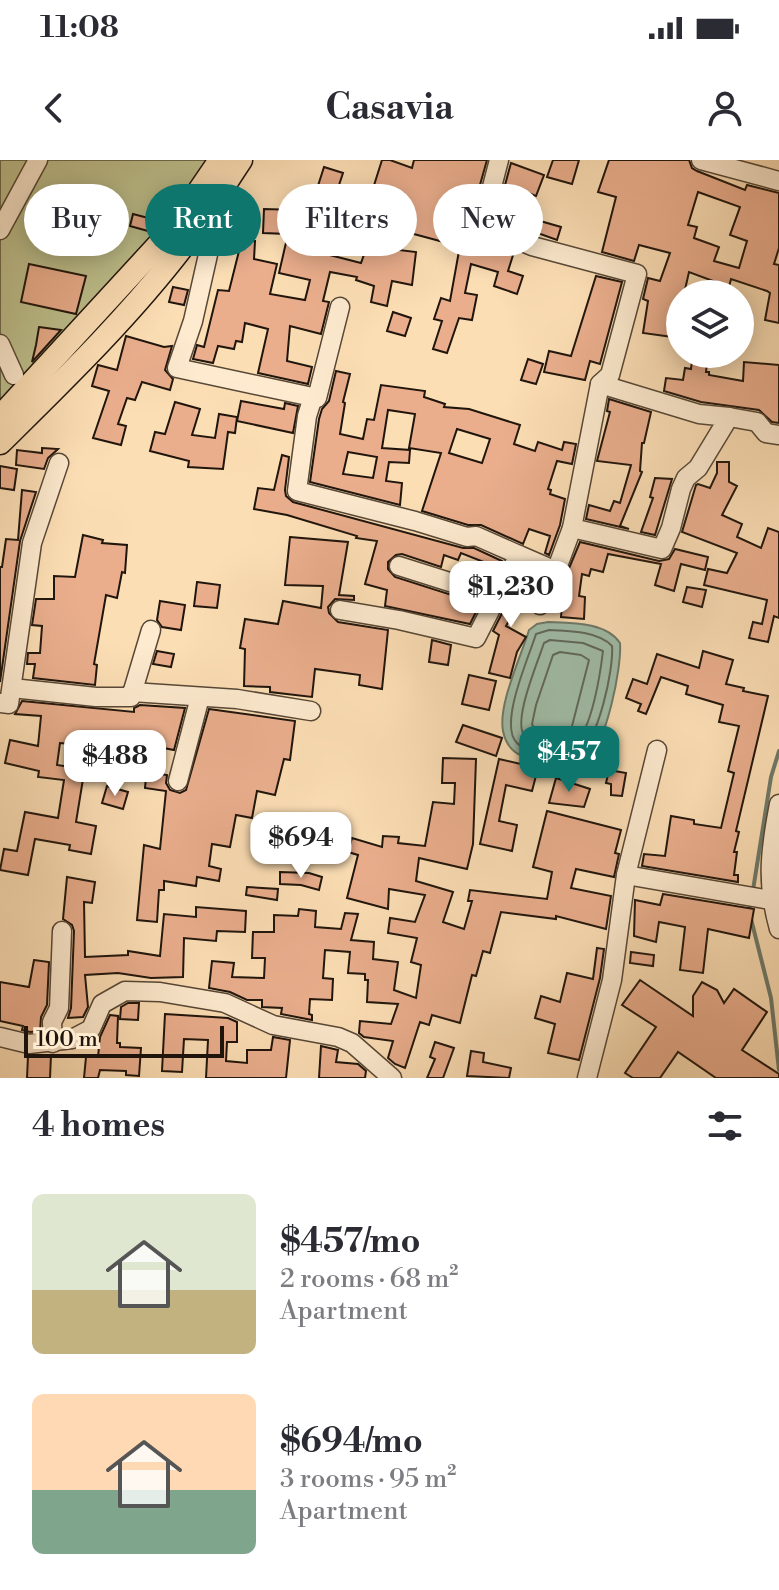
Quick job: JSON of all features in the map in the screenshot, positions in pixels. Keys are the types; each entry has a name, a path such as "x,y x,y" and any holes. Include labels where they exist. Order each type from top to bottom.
{"main road":[{"path":"0,417 173,229 220,160"},
{"path":"0,443 74,370 143,293 186,242 241,160"}],"street":[{"path":"0,230 38,160"},
{"path":"499,160 482,225 532,246 637,274 610,375 600,384 572,528 540,605"},
{"path":"701,160 769,172"},
{"path":"208,256 193,321 177,368 317,398 340,307"},
{"path":"0,344 14,375"},
{"path":"600,384 699,414 757,422 766,433 779,435"},
{"path":"313,397 307,416 297,491 467,537 476,536 556,571"},
{"path":"572,528 662,549 686,478 698,468 729,417"},
{"path":"0,703 9,704 32,543 59,463"},
{"path":"340,610 476,638 519,555"},
{"path":"399,566 497,597"},
{"path":"12,688 96,697 131,697 151,630"},
{"path":"132,692 237,699 311,711"},
{"path":"178,781 200,697"},
{"path":"587,1078 612,980 626,875 657,750"},
{"path":"779,804 772,843 770,900 779,929"},
{"path":"626,875 770,900"},
{"path":"53,1043 52,1022 59,1008 62,931"},
{"path":"0,1037 29,1044 72,1039 91,1029 102,1004 125,991 160,992 225,1003 273,1025 338,1037 352,1043 392,1078"}],"green space":[{"path":"0,160 215,160 201,184 145,184 145,248 0,414"}],"water":[{"path":"548,622 597,627 620,643 615,687 606,722 594,751 581,762 554,763 520,755 508,745 503,731 507,694 529,630 537,624"}],"building":[{"path":"382,160 412,168 414,160 487,160 480,184 433,184 433,239 417,235 417,184 374,184"},
{"path":"553,160 579,160 572,184 547,177"},
{"path":"609,160 689,160 697,171 745,190 747,185 779,193 779,248 774,264 779,265 779,323 765,320 770,293 754,287 754,280 710,280 689,272 687,280 666,280 666,336 643,333 648,301 643,299 648,278 660,281 670,253 639,245 634,261 602,252 616,197 598,192","holes":["698,192 740,207 730,235 747,241 739,268 714,261 719,247 694,238 697,227 688,225"]},
{"path":"511,163 544,175 541,184 505,184"},
{"path":"324,167 343,173 339,184 319,184"},
{"path":"264,209 277,209 277,234 263,233"},
{"path":"133,214 145,217 145,230 130,226"},
{"path":"543,222 561,227 557,240 543,235"},
{"path":"238,256 254,256 254,259 277,264 270,294 305,300 310,280 279,273 283,256 334,256 361,263 363,256 416,256 412,285 392,281 387,306 371,302 374,286 356,280 357,277 330,272 323,301 329,302 321,334 290,326 287,361 312,367 308,384 258,373 268,329 245,323 242,342 236,341 234,349 218,346 213,363 193,359 197,345 204,347 218,290 229,291"},
{"path":"458,256 513,256 508,271 523,276 517,294 494,286 498,272 471,264 465,293 477,295 472,320 459,318 447,353 433,349 442,321 434,319 441,298 450,301"},
{"path":"29,264 86,276 76,314 21,302"},
{"path":"596,276 622,282 600,364 590,361 585,380 544,372 549,351 571,356"},
{"path":"173,287 188,290 184,305 169,302"},
{"path":"393,312 411,318 405,336 387,331"},
{"path":"39,327 61,330 32,362 36,345"},
{"path":"126,336 164,347 172,346 165,370 173,379 170,390 142,382 135,400 127,398 118,424 126,426 121,445 93,438 109,391 92,386 98,365 117,370"},
{"path":"528,359 543,364 536,384 521,380"},
{"path":"754,363 779,365 779,423 772,422 759,410 701,402 664,391 666,378 683,380 685,368 706,368 709,375 743,381 744,368 754,368"},
{"path":"336,371 350,374 340,434 363,439 367,419 374,420 381,385 425,391 424,397 445,404 444,407 469,409 520,425 514,444 535,451 538,442 562,450 564,442 576,444 572,464 557,461 548,489 551,490 550,494 565,499 549,555 545,553 550,536 529,529 523,544 481,525 468,525 422,511 441,453 409,448 415,414 388,410 382,448 410,450 409,463 389,462 386,481 402,483 400,505 310,482 319,419 329,401","holes":["457,429 490,439 482,463 449,453","348,452 377,457 373,478 343,474"]},
{"path":"609,399 651,412 642,443 642,472 620,526 629,529 586,519 589,505 610,511 614,501 620,503 631,465 597,461 610,412 607,411"},
{"path":"241,401 284,409 285,403 298,406 293,433 237,421"},
{"path":"175,402 200,409 192,435 215,438 219,414 237,417 235,433 228,432 223,469 188,467 189,461 150,451 155,432 165,434"},
{"path":"42,448 58,449 48,458 44,469 16,465 17,450 42,453"},
{"path":"282,455 289,457 285,490 286,496 293,502 463,548 474,548 502,561 491,583 484,580 489,564 461,553 458,560 444,555 441,567 402,554 388,562 388,569 395,577 480,604 470,624 385,606 387,590 365,584 377,541 356,538 287,515 254,509 258,488 274,490"},
{"path":"717,462 729,462 729,482 737,486 722,515 742,524 737,537 761,548 768,528 779,532 779,618 774,616 768,642 749,638 753,622 762,624 767,600 704,585 708,569 727,573 737,553 682,532 696,485 710,488 717,473"},
{"path":"0,466 17,469 14,490 0,488"},
{"path":"655,478 672,479 655,535 641,532 653,498 650,497"},
{"path":"22,490 36,492 20,541 0,682 0,567 6,539 18,540"},
{"path":"83,535 103,540 102,543 127,545 125,573 122,572 117,598 106,595 94,664 97,665 95,685 33,678 35,664 27,664 28,653 40,653 42,626 32,625 36,599 54,599 54,576 75,577"},
{"path":"290,537 348,542 339,595 354,596 354,600 335,599 328,607 329,613 338,622 388,630 382,689 359,685 360,675 315,669 312,697 270,692 270,687 244,686 245,649 240,648 245,619 278,624 283,601 321,608 323,586 285,585"},
{"path":"580,542 659,561 669,559 675,549 708,557 705,570 681,564 674,591 655,585 661,564 608,554 603,572 591,569 589,576 582,574 579,596 585,597 584,619 561,617 562,605 554,604"},
{"path":"524,570 540,577 530,597 524,594 506,626 526,637 517,652 510,678 489,673 499,635 493,631"},
{"path":"197,582 220,585 217,608 194,606"},
{"path":"687,587 706,590 702,607 683,602"},
{"path":"160,601 185,605 181,630 162,627 157,620"},
{"path":"432,640 451,645 448,665 429,662"},
{"path":"157,651 174,654 171,667 153,664"},
{"path":"703,651 733,660 726,684 768,696 736,831 739,832 734,852 737,852 734,875 738,875 738,882 642,866 644,854 665,856 671,816 694,820 694,824 721,828 734,773 728,771 739,726 719,722 723,705 686,694 688,686 661,677 646,714 638,711 641,704 626,698 633,679 647,684 657,654 699,668"},
{"path":"469,675 496,681 489,710 462,704"},
{"path":"22,701 134,712 134,708 140,705 185,708 174,750 148,745 146,758 117,753 117,756 110,756 111,780 83,779 76,822 96,826 91,854 69,850 70,845 35,839 28,875 0,870 4,849 17,851 25,812 58,818 64,780 38,777 39,771 5,763 10,740 38,746 41,716 15,714","holes":["60,743 91,746 90,770 57,765"]},
{"path":"209,709 295,721 290,760 284,759 275,795 257,791 252,818 236,815 230,847 212,844 209,866 221,869 219,881 197,877 196,886 164,881 164,890 159,890 157,922 137,920 144,845 160,849 166,791 145,788 147,767 160,769 159,774 167,775 166,783 170,790 180,793 186,790"},
{"path":"463,725 502,738 496,756 456,742"},
{"path":"443,758 476,759 473,844 467,869 419,858 416,881 453,892 443,922 464,929 472,901 468,901 470,890 547,899 552,872 533,867 547,811 621,830 615,853 619,854 614,877 576,869 571,888 611,896 606,929 556,916 556,919 501,912 490,953 483,951 476,976 472,975 460,1023 432,1015 429,1025 420,1022 405,1068 388,1058 393,1041 364,1037 359,1033 360,1021 391,1024 398,1004 367,1002 368,980 365,980 365,974 348,973 350,952 325,950 323,978 333,979 332,1000 310,999 309,1014 312,1020 281,1014 282,1008 262,1007 262,1000 247,1000 230,992 209,988 212,961 234,963 232,977 264,978 265,958 252,958 253,932 274,932 274,915 298,916 299,909 316,911 315,927 341,929 345,913 358,914 351,940 374,942 373,959 398,962 394,990 416,998 421,965 411,962 417,938 388,933 390,918 415,922 425,895 389,889 388,909 347,898 358,855 348,852 352,838 382,847 383,836 399,837 398,843 425,846 433,802 454,804 455,783 442,783"},
{"path":"499,759 538,768 532,791 506,785 499,821 517,825 512,851 480,844"},
{"path":"609,770 626,773 622,796 611,795 611,784 606,783"},
{"path":"556,778 590,789 584,807 549,803"},
{"path":"107,786 128,792 123,809 102,803"},
{"path":"280,872 309,873 322,877 319,890 280,884"},
{"path":"67,877 95,882 92,903 84,902 85,957 128,955 128,951 160,956 164,914 196,917 196,907 246,911 245,932 217,931 216,941 184,938 183,977 151,978 118,973 85,975 88,1007 83,1017 68,1018 74,931 72,925 63,919"},
{"path":"247,887 278,889 277,900 246,895"},
{"path":"663,894 754,909 749,938 708,929 703,973 680,970 685,927 659,922 656,942 634,936 635,900 660,905"},
{"path":"597,948 604,949 600,978 579,1060 548,1053 555,1024 535,1018 541,996 560,1002 567,973 593,979"},
{"path":"631,952 654,955 653,966 630,963"},
{"path":"34,960 49,962 47,1005 41,1017 40,1031 30,1032 22,1030 23,1026 0,1021 0,982 29,987"},
{"path":"640,980 693,1016 693,996 702,982 717,990 724,1003 734,989 767,1012 742,1050 779,1074 779,1078 716,1078 678,1052 660,1078 633,1078 625,1073 656,1027 622,1005"},
{"path":"139,1003 138,1020 120,1019 121,1007"},
{"path":"165,1014 228,1018 237,1022 237,1042 227,1042 226,1061 247,1063 247,1050 271,1050 273,1037 290,1040 286,1078 206,1078 208,1040 184,1039 182,1072 162,1071"},
{"path":"110,1015 118,1016 117,1043 120,1047 141,1048 139,1076 126,1075 126,1071 100,1070 98,1078 84,1078 86,1057 98,1057 100,1037"},
{"path":"435,1042 454,1048 443,1078 427,1078 435,1059 430,1057"},
{"path":"321,1046 338,1050 336,1062 358,1064 366,1071 365,1078 319,1078"},
{"path":"471,1051 484,1053 483,1062 511,1068 509,1078 467,1076"},
{"path":"51,1055 50,1078 27,1078 28,1056"}],"waterway":[{"path":"753,890 771,777 779,751"},
{"path":"751,902 749,911 771,998 779,1070"}]}
